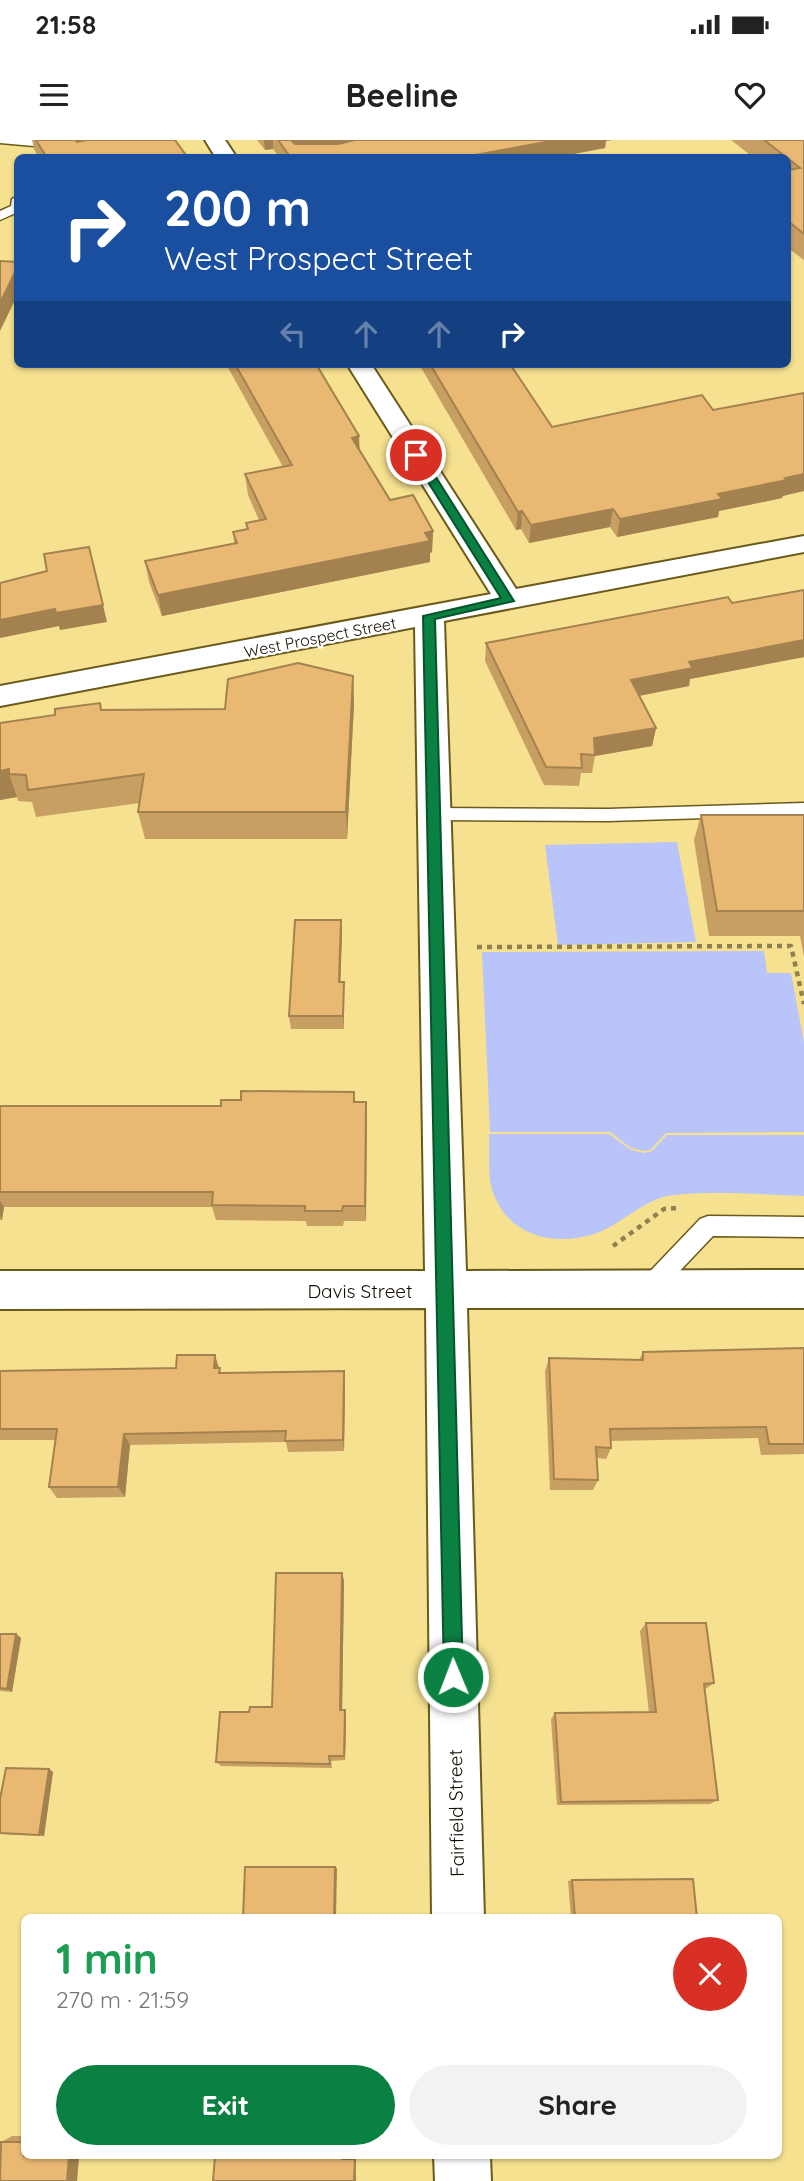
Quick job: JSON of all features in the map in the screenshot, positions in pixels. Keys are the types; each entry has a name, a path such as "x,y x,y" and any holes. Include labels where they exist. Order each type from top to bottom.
{"street":[{"path":"362,368 509,601"},
{"name":"West Prospect Street","path":"0,696 804,544"},
{"name":"Fairfield Street","path":"429,616 458,1914"},
{"name":"Davis Street","path":"0,1290 804,1289"},
{"path":"462,2159 463,2181"}],"lane":[{"path":"0,140 45,144 73,140"},
{"path":"39,154 45,144"},
{"path":"434,814 608,815 804,809"},
{"path":"647,1290 708,1226 804,1227"}],"path":[{"path":"472,947 791,946 804,1004"}],"shaded area":[{"path":"677,842 696,942 558,945 545,845"},
{"path":"764,951 767,973 791,973 804,1042 804,1132 666,1133 650,1150 644,1151 631,1148 610,1132 490,1132 482,952"},
{"path":"489,1134 609,1134 631,1150 644,1153 652,1151 667,1135 804,1135 804,1196 730,1193 673,1195 643,1206 594,1234 579,1238 548,1238 521,1228 509,1219 500,1207 490,1179"}],"building":[{"path":"36,140 175,140 185,154 45,154"},
{"path":"278,140 293,140 295,144 338,144 355,140 556,140 481,154 288,154"},
{"path":"764,140 804,140 804,234 791,223 791,170 800,168 791,161 791,154 782,154"},
{"path":"0,261 14,262 14,274 0,303"},
{"path":"237,368 318,368 359,436 352,438 390,500 413,495 433,531 425,533 430,541 158,595 145,561 237,543 233,532 248,529 246,523 266,519 245,474 292,465"},
{"path":"432,368 513,368 552,427 702,395 713,410 804,393 804,474 718,494 722,499 620,519 613,509 531,525 522,511 518,512"},
{"path":"89,547 103,605 56,613 55,609 0,620 0,583 47,571 44,554"},
{"path":"804,590 804,640 689,662 693,668 631,680 656,728 594,738 595,755 581,754 582,768 546,767 486,643 728,597 732,603"},
{"path":"298,663 353,676 346,812 138,812 144,774 28,790 26,775 9,774 9,769 0,771 0,723 55,715 55,709 100,703 101,710 225,709 228,679"},
{"path":"701,815 804,815 804,911 717,911"},
{"path":"295,920 341,920 339,982 344,982 343,1016 289,1016"},
{"path":"241,1091 354,1092 354,1102 366,1102 365,1206 343,1206 342,1211 305,1211 305,1206 212,1205 213,1192 0,1192 0,1106 221,1106 221,1100 241,1100"},
{"path":"804,1348 804,1444 769,1444 766,1427 610,1429 611,1448 596,1447 598,1480 554,1479 549,1358 643,1360 643,1352"},
{"path":"177,1355 215,1355 214,1368 220,1368 219,1373 344,1371 343,1440 285,1441 286,1431 124,1434 118,1487 49,1487 57,1429 0,1429 0,1371 176,1368"},
{"path":"276,1573 342,1573 340,1710 345,1710 344,1756 329,1756 330,1764 216,1762 220,1712 249,1712 250,1707 272,1707"},
{"path":"646,1623 706,1623 714,1683 704,1684 718,1800 561,1802 555,1713 656,1712"},
{"path":"0,1634 16,1634 7,1689 0,1688"},
{"path":"6,1768 49,1769 39,1835 0,1833 0,1799"},
{"path":"245,1867 335,1867 334,1914 243,1914"},
{"path":"693,1879 697,1914 575,1914 572,1880"},
{"path":"1,2142 21,2142 21,2159 69,2159 67,2181 0,2181"},
{"path":"215,2159 355,2159 354,2181 213,2181"}],"route":[{"path":"416,455 509,601 429,616 453,1677"}]}
